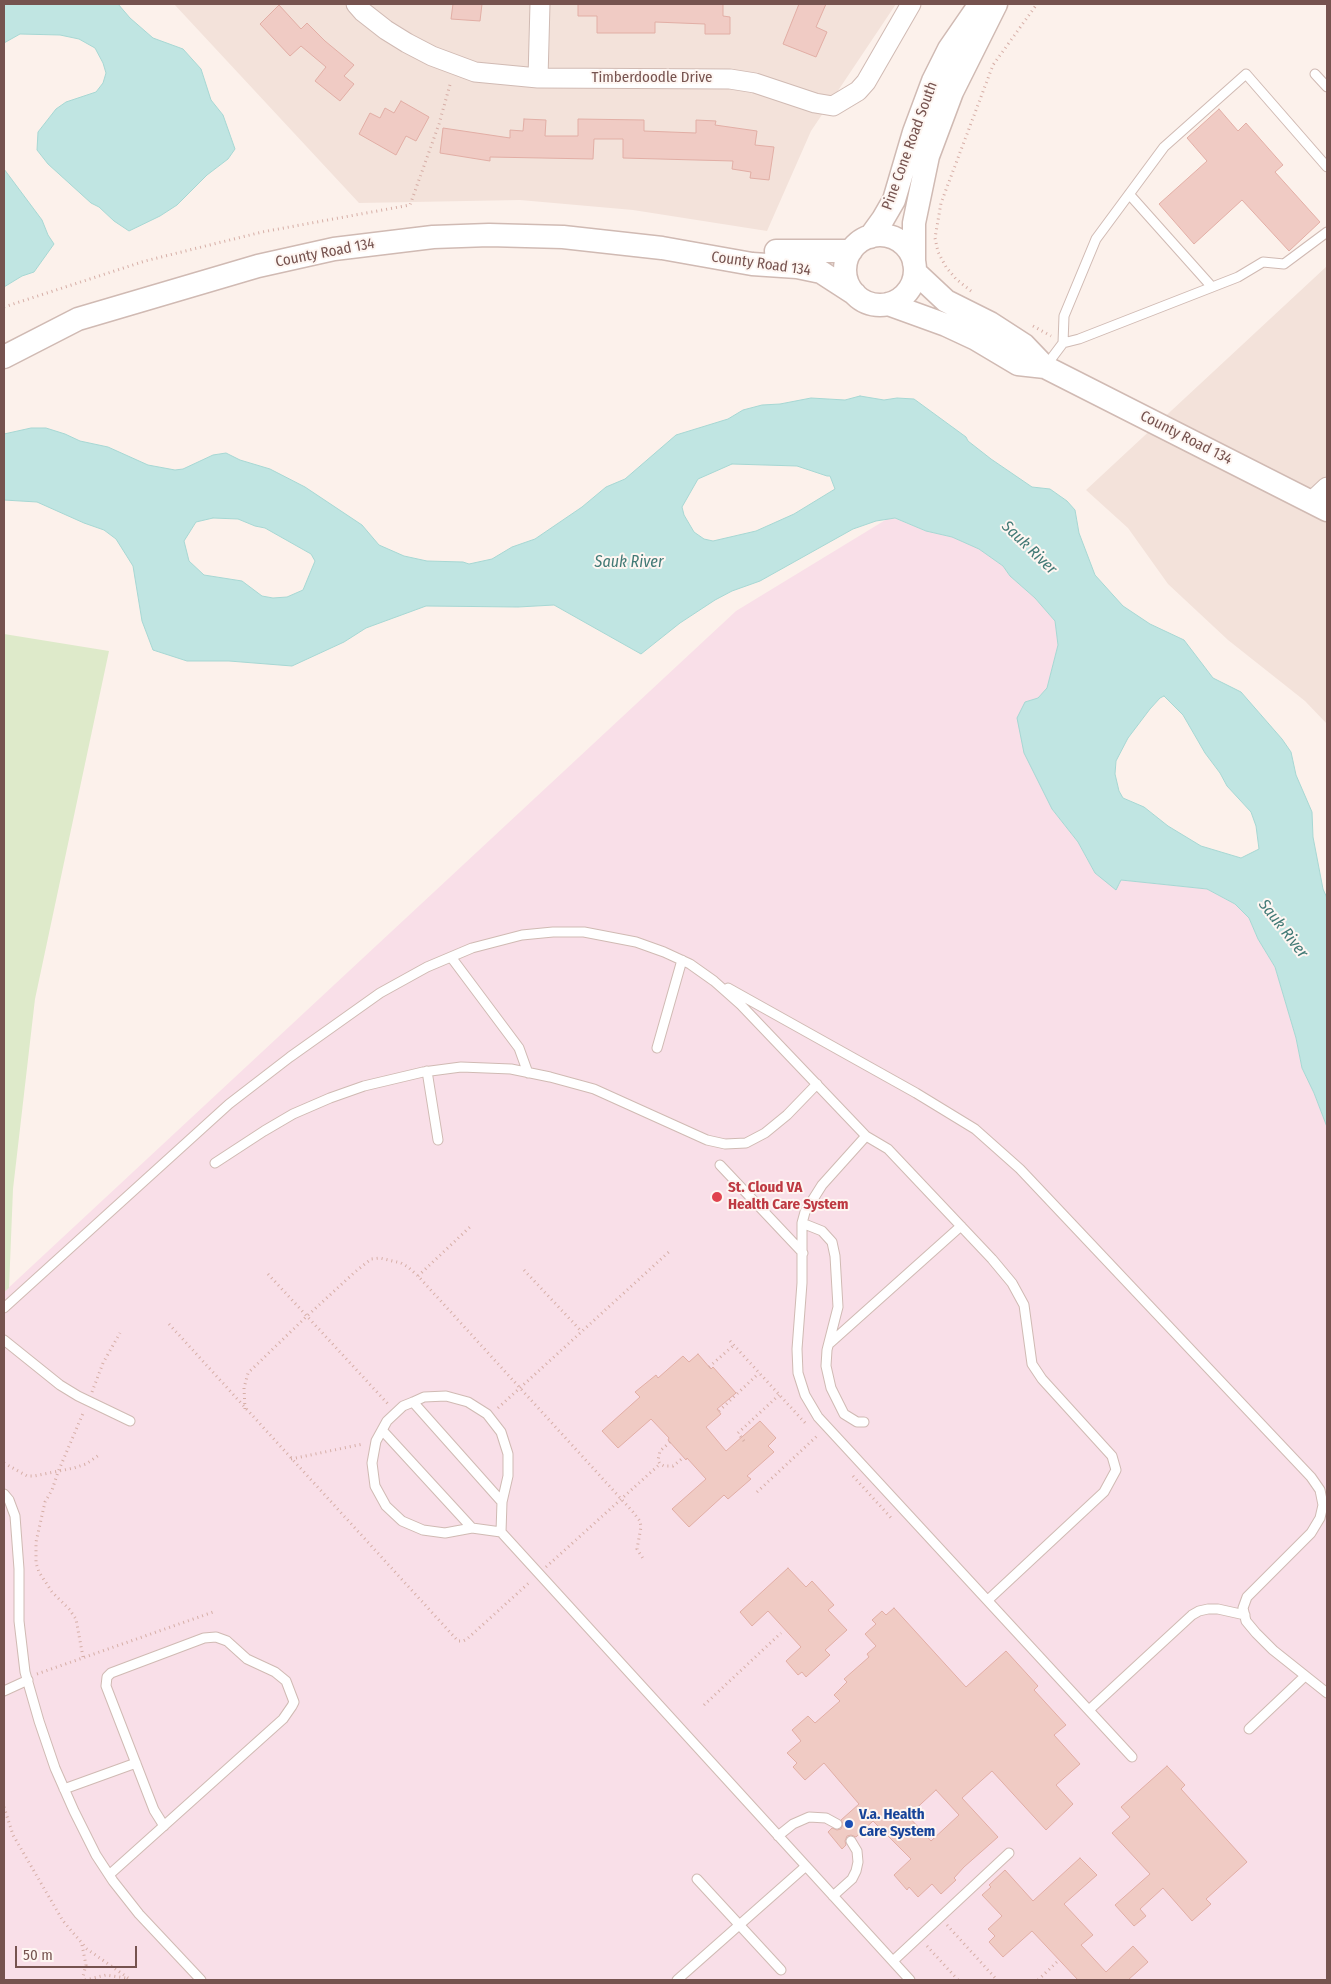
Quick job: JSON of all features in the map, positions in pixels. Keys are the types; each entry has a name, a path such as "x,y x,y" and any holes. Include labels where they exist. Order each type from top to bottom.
{"street":[{"name":"Timberdoodle Drive","path":"356,4 386,30 407,43 455,66 475,72 538,78 730,79 754,83 815,103 833,106 858,91 866,82 911,4"},
{"path":"538,78 540,4"},
{"name":"Pine Cone Road South","path":"870,237 894,200 914,132 933,81 949,49 980,4"},
{"name":"Pine Cone Road South","path":"915,268 914,223 930,148 952,92 996,4"},
{"name":"County Road 134","path":"4,358 78,319 258,266 334,249 433,237 489,235 563,237 662,248 752,264 809,268 821,272 854,294"},
{"path":"882,235 900,241 906,247 915,268 910,289 896,301 888,304 870,304 854,294 846,278 845,269 850,251 857,244 870,237 882,235"},
{"name":"County Road 134","path":"662,248 796,252 850,251"},
{"name":"County Road 134","path":"915,268 946,301 990,323 1024,345 1045,367"},
{"name":"County Road 134","path":"888,304 946,325 976,339 1018,364 1045,367 1322,499"}],"lane":[{"path":"1045,367 1063,342 1064,316 1096,239 1164,147 1246,74 1327,166"},
{"path":"1315,74 1327,87"},
{"path":"1129,194 1212,287"},
{"path":"1063,342 1079,340 1238,278 1263,262 1284,264 1327,232"},
{"path":"4,1308 229,1104 305,1046 380,993 427,967 489,942 552,932 584,932 609,935 636,942 682,960 714,981 916,1093 975,1129 1020,1169 1311,1477 1320,1490 1323,1505 1320,1518 1311,1532 1246,1597 1244,1608 1246,1620 1256,1633 1273,1650 1327,1693"},
{"path":"451,956 519,1048 528,1073"},
{"path":"657,1048 682,960"},
{"path":"714,981 741,1005 866,1136 888,1149 1012,1283 1024,1305 1032,1364 1042,1379 1112,1456 1116,1470 1104,1492 988,1600"},
{"path":"215,1164 271,1127 294,1114 330,1098 364,1086 427,1072 461,1067 511,1069 594,1089 707,1140 725,1144 746,1143 765,1133 787,1115 817,1084"},
{"path":"427,1072 438,1140"},
{"path":"866,1136 812,1199 802,1223 803,1253 797,1349 798,1373 804,1395 818,1417 1132,1757"},
{"path":"720,1165 803,1253"},
{"path":"802,1223 822,1231 832,1242 835,1256 838,1307 828,1345 826,1366 837,1403 844,1414 850,1420 864,1422"},
{"path":"828,1345 961,1226"},
{"path":"4,1340 52,1380 88,1401 130,1421"},
{"path":"501,1532 502,1502 508,1476 508,1454 501,1432 487,1414 468,1402 446,1396 424,1397 398,1411 386,1421 376,1441 372,1463 375,1486 386,1506 402,1521 423,1530 445,1533 472,1528 501,1532 910,1980"},
{"path":"413,1402 502,1502"},
{"path":"382,1430 472,1528"},
{"path":"4,1494 9,1500 15,1516 19,1570 19,1621 27,1679 39,1721 64,1789 96,1854 109,1875 139,1914 201,1980"},
{"path":"1089,1710 1192,1615 1199,1611 1218,1609 1245,1615"},
{"path":"109,1875 164,1826 286,1715 294,1702 292,1691 286,1681 276,1672 247,1659 227,1641 216,1637 204,1638 111,1673 107,1677 106,1686 154,1810 164,1826"},
{"path":"1249,1729 1305,1676"},
{"path":"4,1691 27,1679"},
{"path":"64,1789 136,1763"},
{"path":"778,1836 793,1824 809,1816 826,1818 837,1824"},
{"path":"833,1896 852,1879 856,1871 858,1862 852,1840"},
{"path":"893,1961 1009,1853"},
{"path":"677,1980 806,1866"},
{"path":"697,1879 781,1970"}],"path":[{"path":"976,295 956,280 938,252 935,238 941,203 993,65 1037,4"},
{"path":"4,306 154,259 262,232 410,205 438,124 455,66"},
{"path":"1028,323 1063,342"},
{"path":"418,1276 472,1226"},
{"path":"497,1409 671,1250"},
{"path":"245,1408 244,1388 248,1373 307,1316 355,1272 371,1260 380,1258 402,1263 418,1276 640,1521 642,1528 636,1549 644,1560"},
{"path":"524,1270 582,1332"},
{"path":"268,1274 388,1405"},
{"path":"169,1324 458,1640 463,1641 467,1639 660,1464"},
{"path":"83,1657 76,1619 45,1582 36,1563 36,1542 45,1502 52,1490 103,1363 120,1333"},
{"path":"709,1367 734,1344"},
{"path":"719,1411 759,1373"},
{"path":"744,1442 738,1433 779,1395"},
{"path":"757,1492 817,1436"},
{"path":"660,1464 658,1460 660,1451 670,1442"},
{"path":"291,1459 363,1444"},
{"path":"4,1463 28,1476 58,1472 86,1464 99,1455"},
{"path":"660,1464 673,1466 684,1457"},
{"path":"27,1679 83,1657 216,1611"},
{"path":"704,1705 781,1633"},
{"path":"4,1807 12,1834 63,1921 81,1942 99,1958 130,1980"},
{"path":"942,1925 946,1924 996,1980"},
{"path":"926,1941 926,1945 958,1980"},
{"path":"81,1942 86,1964 84,1980 106,1975 130,1980"},
{"path":"1038,1980 1059,1960"}],"shaded area":[{"path":"174,4 896,4 811,131 767,231 633,210 520,200 359,203"},
{"path":"1327,266 1327,724 1305,701 1228,640 1168,584 1128,528 1086,490"},
{"name":"St. Cloud VA Health Care System","path":"894,518 926,531 952,537 980,549 1003,566 1010,576 1035,598 1055,621 1058,645 1047,688 1038,698 1025,702 1052,809 1078,842 1095,873 1119,885 1121,880 1207,889 1235,904 1249,918 1258,939 1275,967 1296,1038 1302,1068 1327,1127 1327,1980 4,1980 4,1292 736,611 887,519"}],"green space":[{"path":"4,634 109,651 35,999 13,1189 9,1288 4,1292"}],"water":[{"path":"4,4 118,4 130,18 153,38 183,49 201,69 211,100 223,115 235,149 228,159 207,175 177,205 160,216 129,231 114,221 99,207 91,203 48,164 37,150 38,132 56,109 66,102 96,92 103,83 106,73 95,48 79,39 60,35 20,34 4,43"},
{"path":"4,169 42,220 54,244 34,272 22,276 4,287"},
{"name":"Sauk River","path":"860,396 884,400 897,398 914,399 966,437 968,441 991,459 1032,487 1050,489 1067,501 1075,510 1079,533 1095,575 1123,606 1150,624 1184,640 1213,678 1241,692 1291,752 1296,775 1312,812 1313,837 1323,889 1327,898 1327,1127 1302,1068 1296,1038 1275,967 1258,939 1249,918 1235,904 1207,889 1121,880 1116,890 1095,873 1078,842 1052,809 1024,753 1017,718 1025,702 1038,698 1047,688 1058,645 1055,621 1035,598 1010,576 1003,566 979,549 952,537 926,531 895,518 876,521 853,529 760,581 732,591 715,600 680,623 641,654 554,605 518,607 426,606 366,628 344,642 292,666 229,661 187,661 153,650 142,621 133,566 116,539 104,530 37,502 4,500 4,434 31,428 46,428 80,441 108,447 148,465 175,470 183,469 213,455 226,453 240,460 270,469 305,487 362,525 379,545 404,556 427,561 463,562 469,564 492,559 512,547 535,539 582,507 606,487 625,479 676,435 728,419 743,410 762,405 780,404 811,398 845,400","holes":["732,464 797,466 830,476 835,489 794,514 756,531 713,541 704,539 694,532 684,515 682,507 698,479","213,518 238,519 265,528 311,554 315,561 303,590 287,597 273,598 262,596 242,581 204,575 189,561 184,541 196,522","1164,696 1183,715 1227,786 1251,812 1256,826 1259,849 1241,858 1201,846 1168,826 1144,807 1123,798 1119,791 1115,774 1116,761 1128,738 1160,698"]}],"building":[{"path":"453,4 482,4 480,21 451,19"},
{"path":"578,4 723,4 723,16 730,17 730,34 705,34 705,24 655,22 655,33 597,33 597,16 578,16"},
{"path":"799,4 826,4 816,27 827,32 816,57 783,44"},
{"path":"279,5 301,29 307,23 354,65 344,76 354,84 340,101 315,81 326,67 301,46 290,56 260,24"},
{"path":"401,101 429,117 416,141 406,136 396,155 359,134 370,113 380,118 385,108 394,113"},
{"path":"1219,109 1238,131 1246,123 1283,165 1275,172 1320,222 1289,251 1242,200 1194,244 1159,204 1207,161 1187,138"},
{"path":"524,119 546,120 545,136 578,136 578,119 644,120 644,131 696,133 696,120 716,121 715,125 757,131 755,145 774,147 769,180 750,178 751,172 732,169 733,161 623,158 623,139 594,139 593,159 490,157 490,161 440,153 443,128 510,138 510,130 523,131"},
{"path":"698,1354 711,1369 713,1367 736,1393 717,1409 721,1414 706,1427 726,1451 760,1421 776,1438 768,1446 774,1452 747,1476 751,1479 728,1499 724,1495 689,1527 672,1509 706,1479 687,1458 686,1460 668,1440 669,1438 651,1419 618,1448 602,1431 640,1397 635,1392 656,1375 658,1378 683,1356 689,1362"},
{"path":"788,1568 806,1587 812,1581 834,1605 828,1610 847,1630 825,1650 830,1655 806,1677 802,1672 798,1675 786,1661 801,1647 768,1611 752,1626 740,1612"},
{"path":"894,1608 966,1687 1006,1651 1038,1686 1034,1690 1066,1725 1054,1735 1080,1764 1056,1785 1073,1804 1046,1830 992,1771 962,1798 998,1837 964,1867 954,1878 956,1880 941,1894 932,1884 918,1897 909,1887 907,1890 894,1875 911,1859 873,1821 856,1837 847,1836 846,1845 842,1849 828,1832 832,1828 841,1829 843,1824 841,1820 859,1804 824,1763 805,1780 793,1767 797,1763 787,1753 801,1741 792,1730 808,1716 815,1723 840,1701 834,1695 847,1682 844,1679 869,1657 867,1654 876,1646 865,1634 876,1624 872,1620 882,1611 886,1615","holes":["936,1790 959,1815 931,1841 908,1816"]},
{"path":"1167,1766 1185,1785 1181,1789 1247,1862 1206,1899 1211,1904 1192,1921 1163,1888 1140,1909 1146,1916 1134,1926 1115,1905 1150,1874 1112,1833 1130,1817 1121,1807"},
{"path":"1080,1858 1097,1875 1064,1904 1093,1935 1081,1945 1106,1972 1133,1946 1148,1962 1128,1980 1078,1980 1032,1931 1003,1957 989,1942 995,1936 988,1929 1002,1916 982,1895 991,1887 989,1885 1005,1870 1033,1901"}],"place":[{"name":"St. Cloud VA Health Care System","path":"717,1197"},
{"name":"V.a. Health Care System","path":"849,1824"}]}
